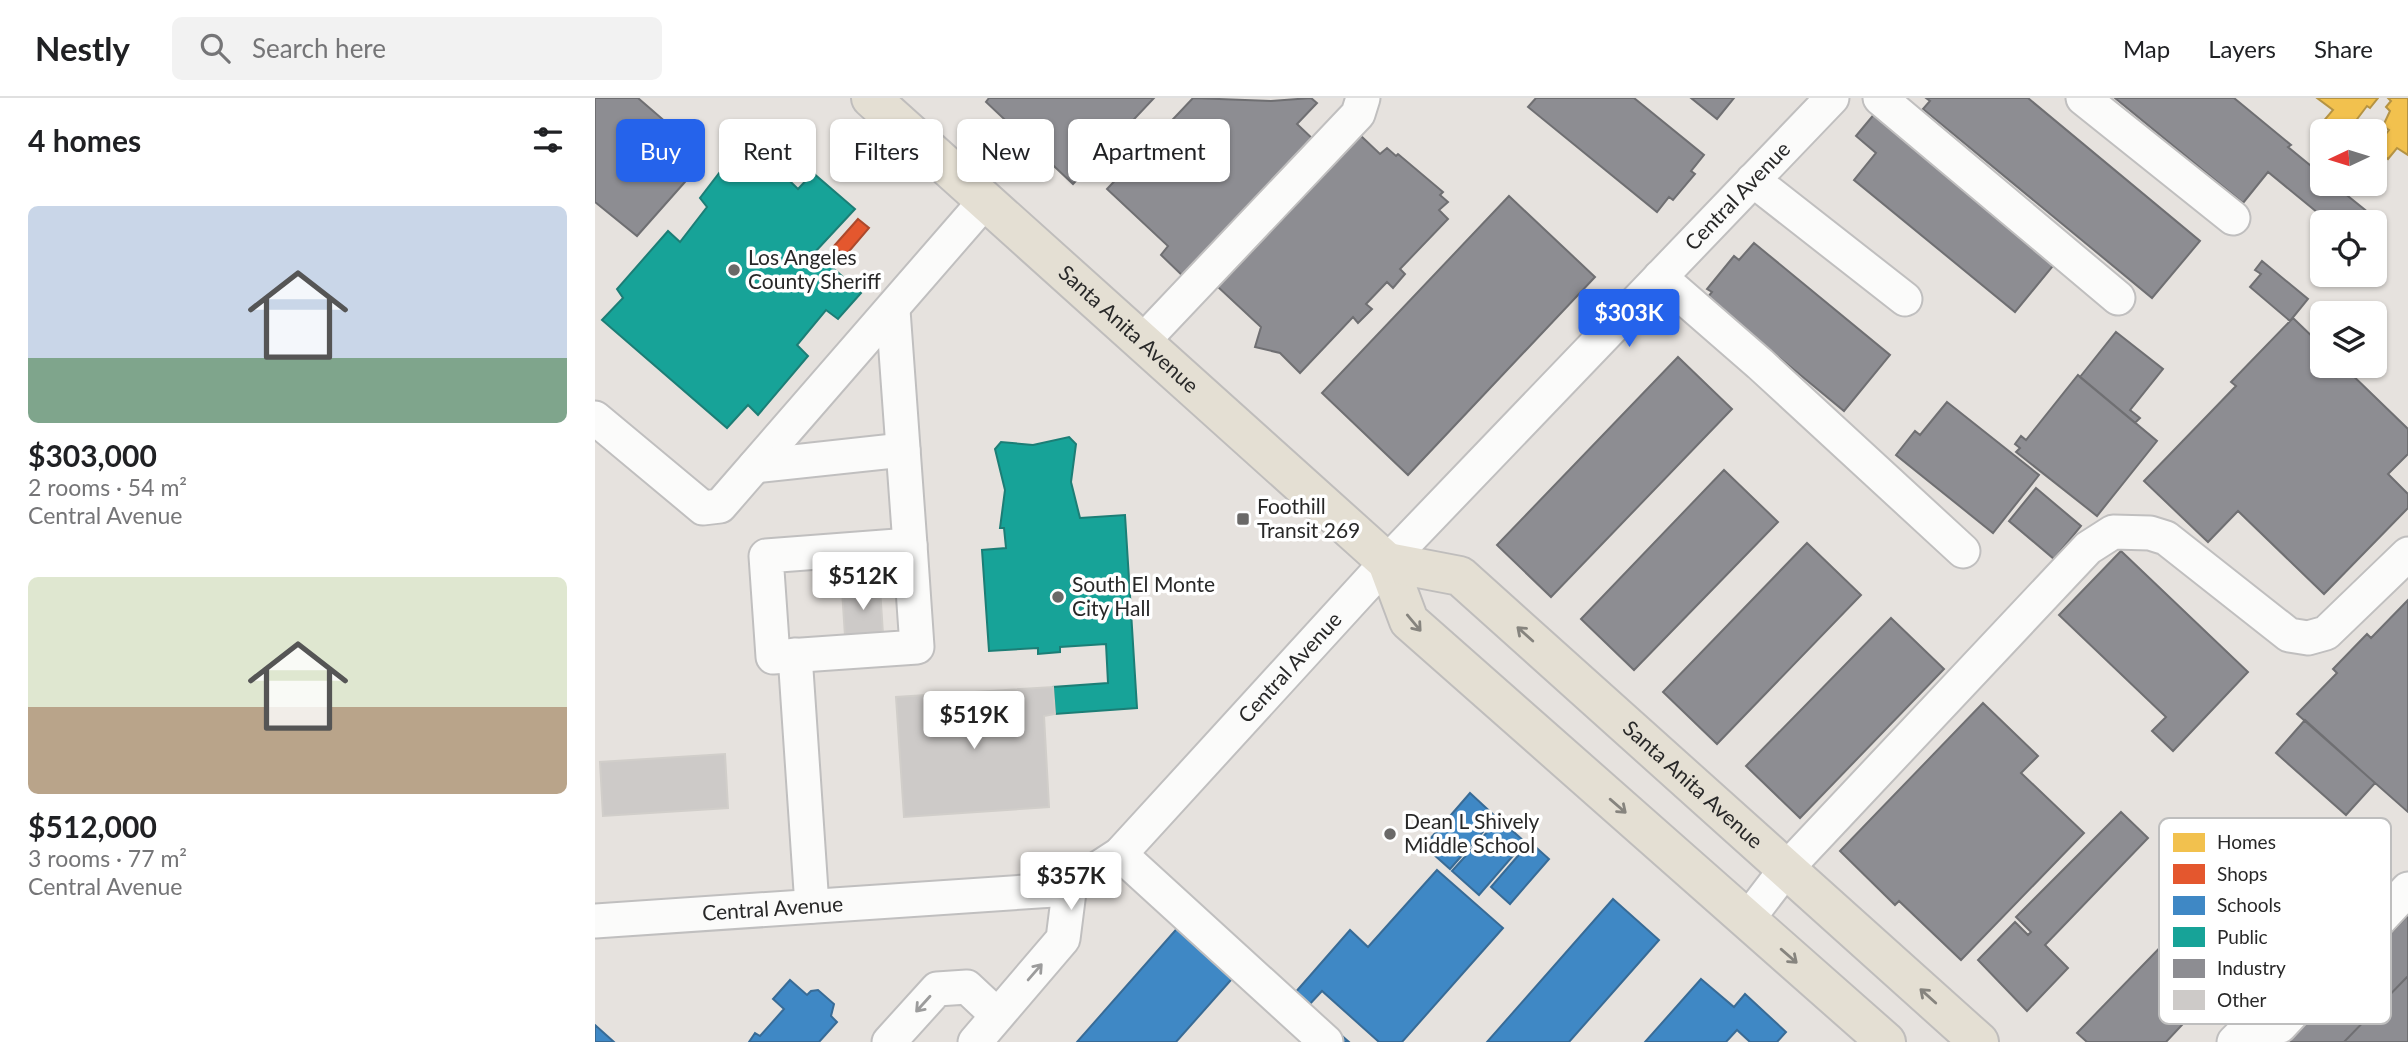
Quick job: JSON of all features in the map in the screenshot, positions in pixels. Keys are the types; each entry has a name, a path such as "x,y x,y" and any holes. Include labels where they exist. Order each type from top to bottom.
{"main road":[{"name":"Santa Anita Avenue","path":"871,98 1387,562 1409,621 1886,1042"},
{"name":"Santa Anita Avenue","path":"1387,562 1460,576 1979,1042"}],"street":[{"path":"1143,341 1358,114 1363,98"},
{"name":"Central Avenue","path":"595,921 1054,890 1070,884 1121,854 1387,562 1832,98"},
{"path":"1881,98 2118,298"},
{"path":"2083,98 2233,218"},
{"path":"1753,180 1905,299"},
{"path":"595,418 703,508 720,506 986,200"},
{"path":"1660,277 1760,363 1963,551"},
{"path":"893,310 904,450 917,647 773,657 766,556 910,545"},
{"path":"755,466 904,450"},
{"path":"1747,920 1786,869 2088,548 2113,532 2150,533 2166,538 2289,635 2308,638 2326,633 2408,554"},
{"path":"795,655 812,906"},
{"path":"1121,854 1326,1042"},
{"path":"975,1042 1063,939 1070,884"},
{"path":"2391,907 2408,889"},
{"path":"889,1042 937,989 967,987 997,1015"},
{"path":"2234,1042 2241,1035 2282,1024"}],"building: Homes":[{"path":"2317,98 2378,98 2370,108 2367,106 2357,119 2325,119 2333,110"},
{"path":"2388,98 2408,98 2408,155 2397,148 2388,159 2389,130 2386,119 2390,111 2386,107 2391,101"}],"building: Shops":[{"path":"858,219 869,228 845,256 834,246"}],"building: Schools":[{"path":"1470,793 1496,817 1450,869 1424,846"},
{"path":"1499,819 1525,842 1479,895 1452,871"},
{"path":"1530,842 1549,859 1510,904 1491,887"},
{"path":"1437,870 1503,928 1402,1042 1379,1042 1322,991 1308,1006 1349,1042 1318,1042 1238,972 1176,1042 1077,1042 1196,907 1294,994 1350,930 1368,947"},
{"path":"1613,899 1659,940 1569,1042 1487,1042"},
{"path":"1701,979 1734,1007 1745,994 1786,1032 1777,1042 1750,1042 1737,1030 1726,1042 1645,1042"},
{"path":"790,980 807,995 818,990 834,1004 831,1016 837,1022 819,1042 749,1042 755,1033 760,1036 784,1009 773,999"},
{"path":"595,1025 614,1042 595,1042"}],"building: Public":[{"name":"Los Angeles County Sheriff","path":"719,173 719,182 791,182 798,189 805,182 816,182 816,176 855,209 815,252 861,293 838,319 826,310 797,345 808,356 758,415 748,405 727,428 602,320 623,298 617,289 668,231 680,242 707,207 700,198"},
{"name":"South El Monte City Hall","path":"1069,437 1076,444 1071,482 1080,518 1125,515 1137,708 1055,714 1053,687 1108,683 1106,644 1060,647 1060,652 1038,654 1038,648 989,651 982,550 1006,548 1004,528 1000,528 1005,490 995,449 1001,442 1033,445"}],"building: Industry":[{"path":"595,98 638,98 662,119 616,119 616,182 685,182 637,236 595,202"},
{"path":"989,98 1154,98 1134,119 1068,119 1068,179 1054,166 1054,119 1004,119 986,102"},
{"path":"1193,98 1271,101 1311,98 1317,103 1297,124 1316,142 1186,279 1161,255 1168,246 1107,189 1114,182 1230,182 1230,119 1173,119"},
{"path":"1536,98 1634,98 1704,155 1691,171 1695,174 1673,200 1669,197 1657,212 1528,107"},
{"path":"1691,98 1734,98 1717,119"},
{"path":"1926,98 2028,98 2200,241 2152,298 1923,109 1930,101"},
{"path":"2115,98 2234,98 2291,145 2288,147 2310,165 2310,196 2348,196 2365,210 2314,210 2268,172 2243,203"},
{"path":"1876,112 2057,261 2015,312 1854,180 1876,153 1856,136"},
{"path":"1361,136 1380,154 1387,148 1396,156 1398,154 1443,192 1440,195 1448,202 1439,210 1448,219 1400,269 1405,274 1393,288 1387,282 1366,304 1372,309 1358,323 1353,317 1300,373 1280,353 1255,347 1261,327 1218,287"},
{"path":"1509,196 1595,277 1408,475 1322,393"},
{"path":"1754,243 1890,355 1844,411 1707,298 1712,292 1707,289 1734,256 1739,260"},
{"path":"2262,261 2308,299 2290,321 2250,287 2261,274 2255,270"},
{"path":"2293,318 2310,334 2310,378 2355,378 2408,429 2408,454 2388,474 2408,494 2408,508 2324,594 2238,511 2208,542 2144,481 2236,386 2231,382"},
{"path":"2116,332 2163,369 2130,410 2140,418 2135,423 2080,377"},
{"path":"1678,357 1732,409 1551,597 1497,545"},
{"path":"2078,375 2157,441 2097,516 2016,452 2020,448 2015,444 2021,436 2026,440"},
{"path":"1947,402 2039,475 1993,533 1896,455 1915,431 1920,435"},
{"path":"1724,470 1778,522 1634,670 1581,619"},
{"path":"2036,488 2081,526 2054,559 2009,521"},
{"path":"1807,543 1861,595 1717,744 1663,692"},
{"path":"2121,551 2248,672 2173,751 2152,731 2166,717 2059,615"},
{"path":"2408,600 2408,812 2297,714 2337,673 2333,669 2367,634 2371,638"},
{"path":"1891,618 1944,669 1800,818 1746,766"},
{"path":"1983,703 2038,756 2021,773 2084,833 1961,960 1899,901 1895,905 1840,851"},
{"path":"2305,720 2375,783 2346,815 2276,753"},
{"path":"2121,812 2148,838 2045,945 2068,968 2027,1011 1978,960 2015,922 2028,935 2031,932 2016,917"},
{"path":"2408,915 2408,976 2391,994 2391,933"},
{"path":"2159,949 2159,1024 2183,1024 2166,1042 2087,1042 2077,1033"},
{"path":"2408,976 2408,1042 2344,1042 2361,1024 2391,1024 2391,994"},
{"path":"2302,1024 2361,1024 2344,1042 2285,1042"}],"building: Other":[{"path":"880,588 883,634 845,636 842,590"},
{"path":"1053,687 1055,714 1044,716 1049,807 904,817 896,697"},
{"path":"725,754 728,808 603,816 600,762"}],"place":[{"name":"Los Angeles County Sheriff","path":"734,270"},
{"name":"Foothill Transit 269","path":"1243,519"},
{"name":"South El Monte City Hall","path":"1058,597"},
{"name":"Dean L Shively Middle School","path":"1390,834"}]}
